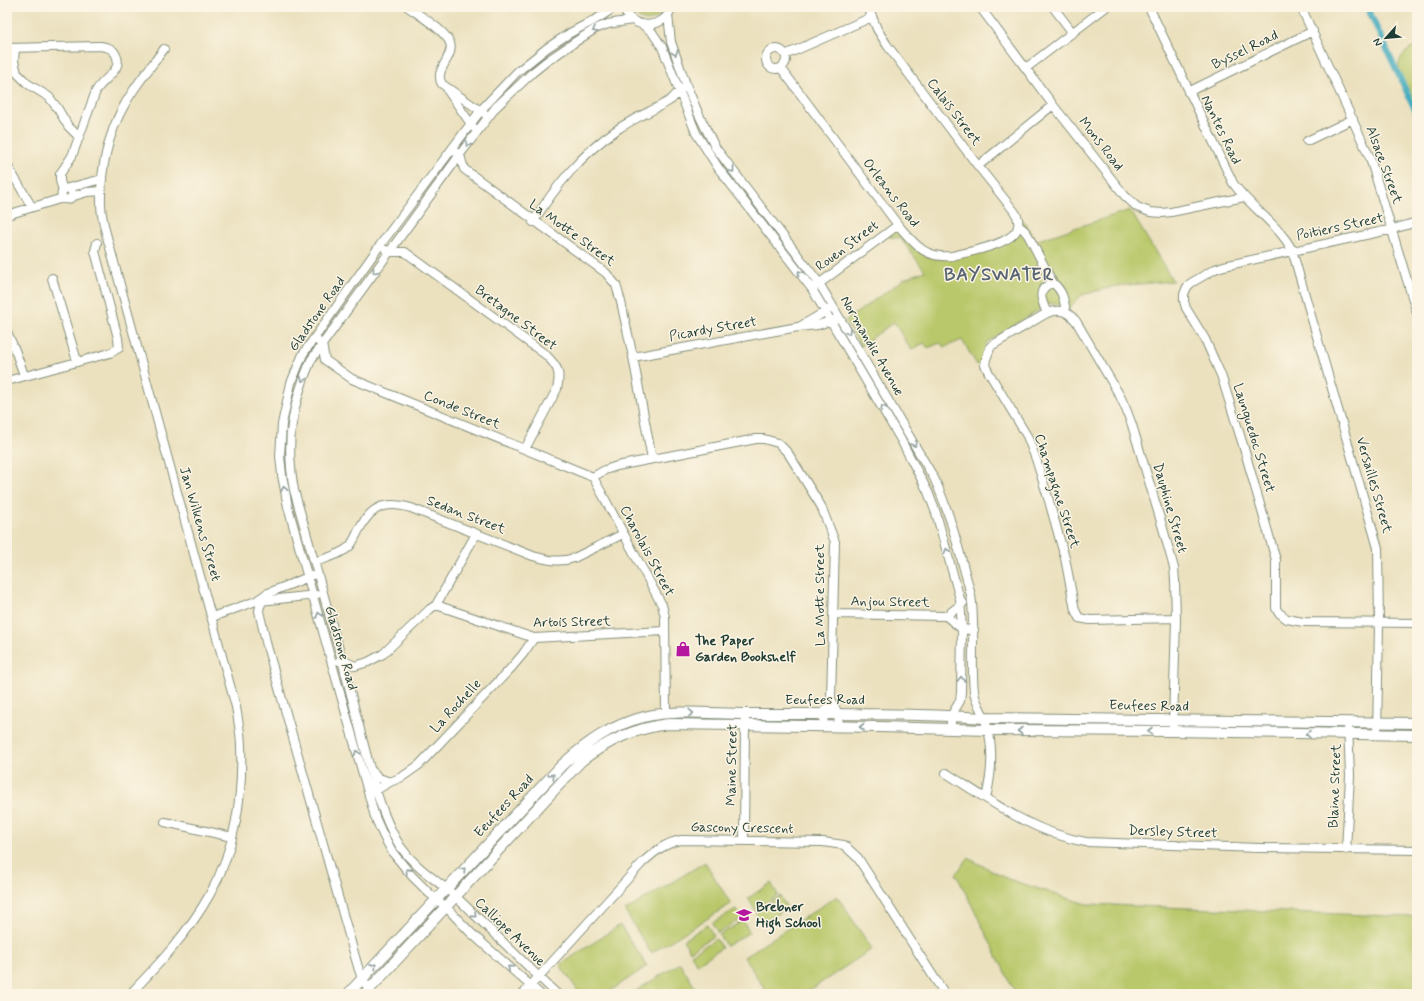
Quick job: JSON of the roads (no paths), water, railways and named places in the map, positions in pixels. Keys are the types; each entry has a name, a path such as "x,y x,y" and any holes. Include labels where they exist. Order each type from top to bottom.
{"main road":[{"name":"Eeufees Road","path":"348,994 445,888 575,752 613,727 643,717 666,713 838,714 985,718 1417,723"},
{"path":"879,715 879,727"},
{"name":"Eeufees Road","path":"367,991 456,897 581,760 606,743 650,727 669,724 989,730 1173,731 1377,736 1417,735"},
{"path":"537,791 546,798"}],"street":[{"path":"408,7 436,27 451,44 450,53 444,63 440,82 445,87 470,125 478,132"},
{"name":"Gladstone Road","path":"436,898 412,876 393,853 375,817 372,792 337,681 333,662 284,492 280,456 285,405 291,383 303,354 380,245 481,110 517,72 547,48 615,7"},
{"path":"623,7 627,15 632,20"},
{"path":"643,25 652,25 661,22 668,15 672,7"},
{"name":"Calais Street","path":"868,7 887,45 978,166 1014,211 1018,217 1017,228"},
{"name":"Mons Road","path":"980,7 1125,196 1137,207 1150,212 1171,212 1244,197"},
{"path":"1053,7 1073,33"},
{"path":"1026,68 1106,7"},
{"name":"Nantes Road","path":"1149,7 1230,178 1244,197 1284,238 1292,250"},
{"name":"Alsace Street","path":"1301,7 1370,158 1393,229 1417,313"},
{"name":"Normandie Avenue","path":"668,15 671,42 687,87 707,133 724,159 820,283 934,478 947,510 972,602 974,630 974,692 977,705 985,718 989,730 991,766 986,798"},
{"path":"785,55 872,17"},
{"name":"Gladstone Road","path":"366,771 347,678 294,490 289,455 291,426 300,387 311,360 322,344 496,107 532,73 559,52 601,27 608,24 632,20"},
{"name":"Normandie Avenue","path":"632,20 643,25 652,32 658,40 696,133 714,163 812,289 914,464 928,492 936,514 961,604 961,696 952,716"},
{"name":"Byssel Road","path":"1188,92 1313,31"},
{"path":"66,193 60,181 60,174 70,160 79,137 96,91 101,83 111,75 118,66 117,56 114,51 106,46 11,48 17,73 28,84 49,97 68,126 79,137"},
{"name":"Jan Wilkens Street","path":"130,994 163,959 197,916 218,879 227,856 236,819 239,796 241,746 236,707 106,237 101,204 102,179 105,159 115,125 125,104 164,49"},
{"path":"776,49 781,50 785,55 785,64 781,68 775,69 770,67 767,62 767,56 770,51 776,49"},
{"name":"Orleans Road","path":"781,68 898,225 919,248 931,255 945,257 952,256 1007,240 1017,228"},
{"path":"445,87 481,110 489,117"},
{"path":"533,222 560,183 582,158 599,142 636,118 673,99 679,91 687,87"},
{"path":"673,99 683,102 692,99"},
{"path":"978,166 1053,104"},
{"name":"Alsace Street","path":"1307,141 1353,119"},
{"path":"441,164 449,170 464,169 460,155 451,150"},
{"path":"7,165 32,207"},
{"name":"La Motte Street","path":"464,169 533,222 612,279 619,293 633,357 652,459"},
{"path":"7,215 32,207 102,179"},
{"path":"66,193 102,191"},
{"name":"Poitiers Street","path":"1292,250 1393,229 1417,222"},
{"name":"Rouen Street","path":"812,289 898,225"},
{"path":"1017,228 1024,230 1028,235 1053,283 1059,288 1063,297 1066,312 1055,310 1047,312 1041,301 1041,293 1043,288 1048,284 1053,283"},
{"path":"380,245 389,252 405,252 401,236 392,230"},
{"path":"7,381 116,350 119,345 96,251 97,242"},
{"name":"Versailles Street","path":"1292,250 1376,537 1379,560 1377,736"},
{"name":"Launguedoc Street","path":"1292,250 1230,264 1215,269 1191,283 1187,287 1184,294 1184,301 1186,308 1212,355 1221,375 1243,445 1276,560 1275,605 1278,612 1283,617 1292,621 1379,623"},
{"name":"Bretagne Street","path":"405,252 546,355 558,370 559,378 556,389 525,449"},
{"path":"52,278 77,361"},
{"name":"Picardy Street","path":"798,327 834,306"},
{"name":"Champagne Street","path":"1047,312 991,346 986,359 986,365 989,373 1032,446 1044,482 1065,558 1075,610 1080,618 1090,620 1176,618"},
{"name":"Dauphine Street","path":"1066,312 1071,315 1080,328 1120,396 1132,425 1174,568 1176,581 1176,618 1173,731"},
{"name":"Picardy Street","path":"633,357 798,327 818,325 840,317"},
{"path":"7,332 24,375"},
{"path":"303,354 311,360 325,360 322,344 314,338"},
{"name":"Conde Street","path":"325,360 352,379 593,477"},
{"name":"La Motte Street","path":"593,477 611,467 756,439 772,441 783,447 821,506 835,542 831,699 824,714 824,727"},
{"name":"Charolais Street","path":"593,477 662,605 665,617 666,713"},
{"name":"Sedan Street","path":"315,562 350,546 362,524 375,510 387,505 395,504 411,508 545,560 567,560 581,555 623,534"},
{"path":"936,514 947,510"},
{"path":"337,681 347,678 355,666 368,662 383,654 436,605 476,534"},
{"path":"301,554 312,551"},
{"path":"212,616 262,598 307,576 317,574"},
{"path":"262,598 313,596 323,593"},
{"path":"262,598 259,611 267,646 335,888 362,979 367,991"},
{"name":"Anjou Street","path":"946,616 961,604 972,602"},
{"name":"Artois Street","path":"436,605 534,638 665,631"},
{"name":"Anjou Street","path":"834,614 946,616 962,628 974,630"},
{"path":"1379,623 1417,623"},
{"name":"La Rochelle","path":"372,792 390,782 402,778 419,765 512,667 534,638"},
{"path":"333,662 342,660 355,666"},
{"name":"La Motte Street","path":"831,699 838,714 839,727"},
{"name":"Maine Street","path":"744,841 745,714"},
{"path":"951,729 952,716"},
{"name":"Blaine Street","path":"1346,850 1350,776 1348,723"},
{"path":"366,771 390,782"},
{"name":"Dersley Street","path":"946,773 1020,819 1044,831 1073,840 1086,842 1346,850 1417,850"},
{"name":"Gladstone Road","path":"372,792 400,845 415,864 445,888"},
{"path":"164,822 232,838"},
{"name":"Gascony Crescent","path":"523,994 642,863 658,850 673,842 681,840 823,842 844,845 858,858 945,994"},
{"name":"Calliope Avenue","path":"445,888 558,994"},
{"name":"Calliope Avenue","path":"436,898 471,933 540,994"}],"waterway":[{"path":"1367,7 1417,114"}],"place":[{"name":"The Paper Garden Bookshelf","path":"683,649"},
{"name":"Brebner High School","path":"744,915"}],"district":[{"name":"BAYSWATER","path":"999,275"}]}
